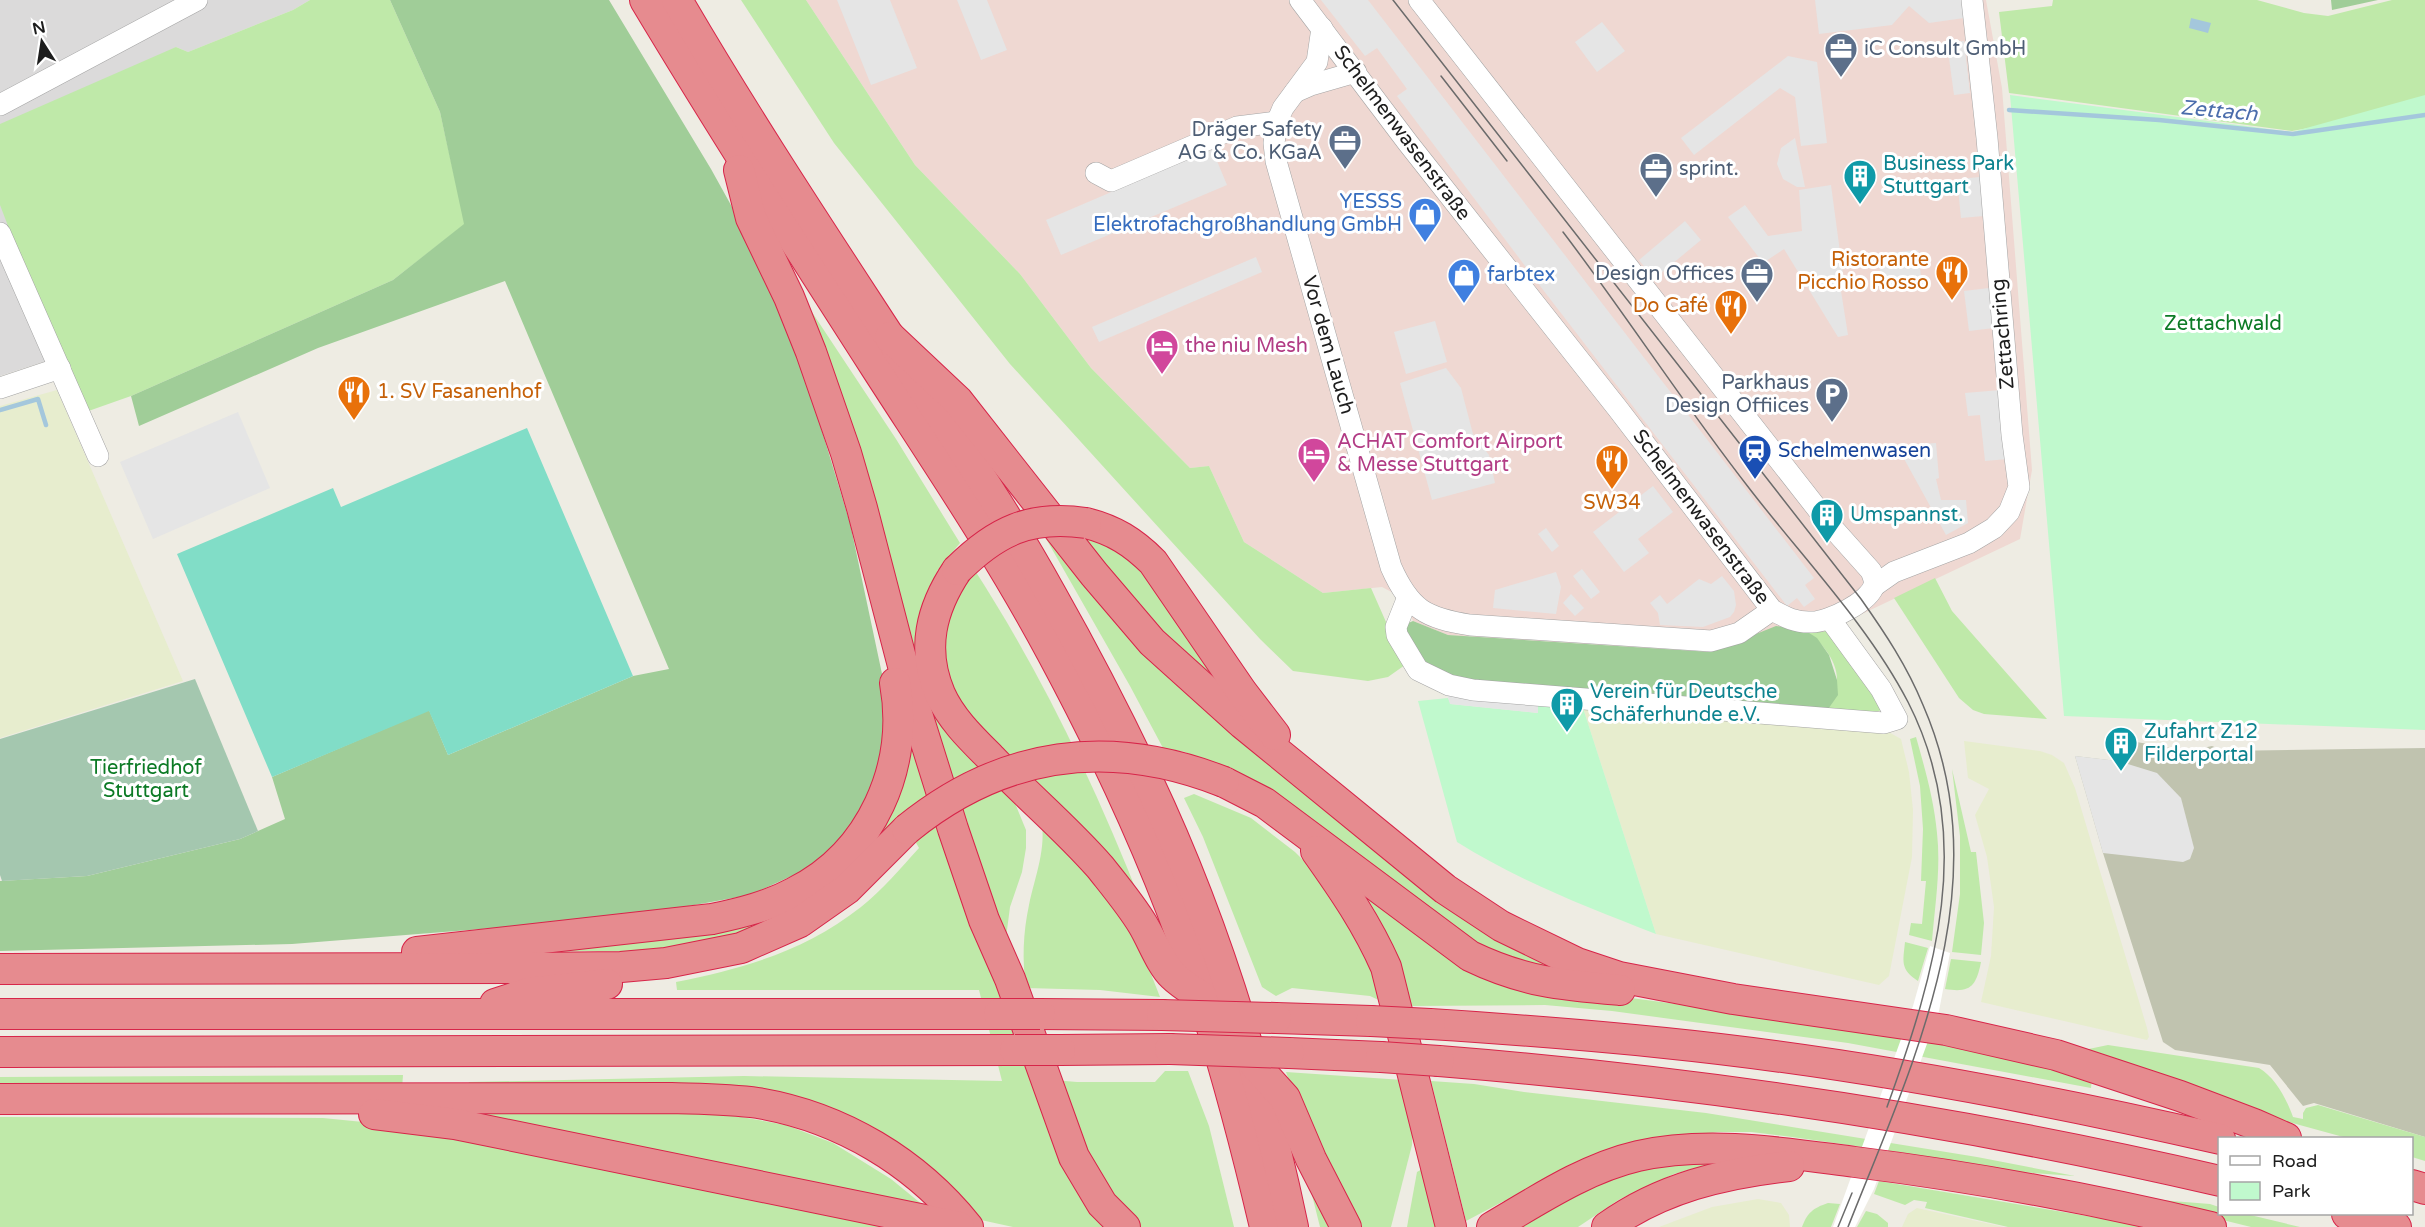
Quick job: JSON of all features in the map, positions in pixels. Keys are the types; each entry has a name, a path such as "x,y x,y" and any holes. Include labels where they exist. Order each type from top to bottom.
{"highway":[{"path":"645,0 734,148 967,508 1052,653 1127,805 1160,883 1202,998 1246,1148 1265,1227"},
{"path":"677,0 748,117 1000,507 1049,590 1109,702 1148,781 1224,974 1251,1062 1293,1227"},
{"path":"734,148 750,218 789,297 832,411 862,508 908,685 984,920 1010,979 1062,1126 1088,1183 1102,1204 1125,1227"},
{"path":"890,337 958,401 1094,574 1152,642 1189,678 1445,889 1509,930 1577,963 1619,977 1733,999 1946,1030 2012,1044 2127,1078 2244,1120 2284,1137"},
{"path":"1202,998 1172,975 1143,924 1083,848 966,733 940,695 933,672 930,650 934,612 943,591 957,570 989,541 1014,528 1045,521 1086,523 1119,534 1137,546 1153,562 1297,767"},
{"path":"319,968 398,954 712,919 744,912 797,892 820,877 859,839 885,794 893,771 898,724 896,690 889,652 890,612"},
{"path":"0,969 621,967 666,963 741,948 800,922 847,889 907,829 933,808 962,790 993,776 1025,766 1058,759 1092,756 1126,757 1197,771 1265,803 1470,956 1495,968 1552,984 1733,999"},
{"path":"1302,832 1350,898 1371,933 1386,967 1451,1227"},
{"path":"464,1014 528,993 624,982 666,963"},
{"path":"0,1014 1040,1014 1162,1015 1430,1024 1656,1042 1784,1058 1988,1090 2218,1139"},
{"path":"0,1052 1170,1049 1381,1057 1581,1073 1801,1101 1981,1130 2110,1155 2218,1181"},
{"path":"1251,1062 1286,1098 1311,1159 1346,1227"},
{"path":"320,1098 354,1112 456,1124 960,1227"},
{"path":"0,1099 671,1098 758,1103 793,1111 861,1138 888,1154 933,1188 968,1227"},
{"path":"1492,1227 1609,1165 1638,1156 1670,1151 1716,1149 1792,1154 2010,1184 2211,1227"},
{"path":"1607,1227 1636,1208 1695,1183 1757,1170 1851,1162"},
{"path":"2352,1215 2396,1227"}],"street":[{"path":"0,105 197,0"},
{"name":"Schelmenwasenstraße","path":"1300,0 1408,143 1618,409 1772,610 1788,619 1799,621 1813,622 1830,619 1846,611 1874,586"},
{"path":"1419,0 1830,525 1870,572 1874,586"},
{"name":"Zettachring","path":"1874,586 1894,572 1969,543 1994,528 2009,512 2019,487 2012,435 1987,138 1972,0"},
{"name":"Vor dem Lauch","path":"1322,28 1317,62 1283,108 1277,122 1274,143 1276,161 1391,567 1408,597 1422,612 1438,620 1470,625 1711,641 1739,633 1772,610"},
{"path":"1295,92 1356,72"},
{"path":"1096,173 1111,181 1238,127 1277,122"},
{"path":"0,233 98,456"},
{"path":"0,388 60,369"},
{"path":"1408,597 1396,627 1400,642 1418,670 1449,685 1473,690 1884,723 1897,719 1881,689 1830,619"}],"shaded area":[{"path":"0,0 310,0 293,10 188,52 176,47 55,358 0,376"},
{"path":"806,0 1986,0 2002,88 2032,470 2020,539 1824,632 1803,629 1744,640 1711,652 1448,635 1413,621 1405,599 1382,587 1323,593 1244,542 1209,466 1190,468 1091,368 1020,274 915,165"},
{"path":"837,0 890,0 917,68 871,85"},
{"path":"957,0 987,0 1007,50 981,60"},
{"path":"1321,0 1368,0 1814,578 1805,585 1815,599 1804,607 1797,598 1787,606 1397,96 1407,89 1377,48 1365,56"},
{"path":"1815,0 1962,0 1964,18 1929,23 1909,6 1892,25 1819,34"},
{"path":"1602,22 1625,51 1597,72 1575,42"},
{"path":"1964,41 1970,93 1954,95 1947,43"},
{"path":"1788,56 1817,62 1827,143 1801,146 1795,97 1780,88 1694,155 1681,138"},
{"path":"1795,138 1805,187 1797,187 1783,179 1777,164 1781,148"},
{"path":"1212,149 1227,185 1061,255 1046,220"},
{"path":"1980,177 1984,216 1961,218 1957,179"},
{"path":"1831,185 1845,289 1841,291 1848,335 1838,337 1784,249 1763,263 1728,217 1745,205 1768,236 1802,231 1799,190"},
{"path":"1685,221 1701,240 1654,279 1639,260"},
{"path":"1918,250 1922,285 1882,290 1878,254"},
{"path":"1256,257 1262,272 1099,342 1092,327"},
{"path":"1989,288 1994,328 1969,331 1964,291"},
{"path":"1435,321 1447,362 1406,374 1394,332"},
{"path":"1446,368 1461,388 1473,434 1489,455 1495,483 1432,500 1400,383"},
{"path":"57,390 183,681 0,738 0,406"},
{"path":"2001,390 2008,459 1985,461 1980,415 1968,416 1965,393"},
{"path":"238,412 270,488 153,539 120,462"},
{"path":"1936,443 1939,478 1936,479 1941,500 1966,500 1968,523 1946,535 1897,446"},
{"path":"1653,486 1673,512 1638,539 1649,553 1624,572 1593,532"},
{"path":"1546,528 1559,546 1552,552 1538,534"},
{"path":"1582,569 1600,592 1591,599 1573,576"},
{"path":"1556,572 1561,587 1556,614 1493,608 1495,590"},
{"path":"1722,576 1734,591 1736,605 1730,617 1703,627 1660,625 1658,613 1650,603 1660,595 1667,604 1699,579 1711,584"},
{"path":"1571,594 1584,608 1575,616 1563,603"},
{"path":"1445,689 1538,700 1538,713 1450,704"},
{"path":"1582,705 1885,730 1901,739 1909,772 1913,810 1912,857 1889,976 1879,985 1656,934"},
{"path":"2119,739 2189,751 2212,746 2224,751 2425,748 2425,1137 2314,1103 2303,1106 2270,1065 2175,1050 2163,1042 2075,756 2117,761"},
{"path":"1964,741 2040,751 2064,763 2075,788 2147,1028 2149,1037 2147,1040 1981,1002 1991,956 1994,907 1987,857 1975,815 1989,789 1968,778"},
{"path":"2075,756 2118,761 2157,773 2181,798 2194,848 2190,859 2183,862 2103,853"},
{"path":"1758,1199 1781,1203 1789,1215 1790,1227 1659,1227 1712,1207"},
{"path":"1917,1208 2004,1227 1902,1227 1908,1214"}],"green space":[{"path":"310,0 390,0 440,112 465,224 393,280 131,396 80,414 0,205 0,124 176,47 188,52 293,10"},
{"path":"390,0 609,0 711,169 752,243 791,329 850,523 885,688 881,764 857,822 818,864 750,895 661,911 521,926 292,944 0,951 0,881 87,876 240,839 285,819 272,777 429,710 448,755 633,676 669,669 505,281 318,348 139,426 131,396 393,280 464,224 440,112"},
{"path":"741,0 806,0 915,165 1020,274 1091,368 1190,468 1209,466 1244,542 1323,593 1371,588 1405,665 1388,677 1368,681 1293,671 1260,639 1010,364 834,143"},
{"path":"2053,0 2257,0 2304,13 2328,16 2392,0 2425,0 2425,107 2292,131 2009,93 1999,12 2052,6"},
{"path":"2331,0 2378,0 2332,10"},
{"name":"Zettachwald","path":"2010,95 2292,132 2425,95 2425,730 2064,716"},
{"path":"796,288 896,439 960,543 937,571 938,577 922,635 1012,796 1026,830 1022,872 1010,907 1006,938 1001,939"},
{"path":"527,428 633,676 448,755 429,711 272,777 177,554 333,488 341,507"},
{"path":"1024,500 1176,676 1586,976 1499,962 1217,766 1185,752 1163,748"},
{"path":"1085,532 1142,561 1246,713 1193,670 1077,538"},
{"path":"972,566 1021,647 1066,731 1106,817 1142,905 1004,759 952,695 940,643 952,595"},
{"path":"1935,578 1952,611 2047,719 1984,714 1973,710 1959,698 1894,598"},
{"path":"1413,621 1448,635 1711,652 1776,626 1803,629 1817,638 1829,655 1837,680 1838,695 1826,712 1474,684 1434,668 1420,657 1404,637 1406,624"},
{"path":"1803,629 1823,632 1829,629 1882,710 1868,714 1826,712 1836,687 1836,671 1826,650"},
{"name":"Tierfriedhof Stuttgart","path":"195,679 258,831 240,839 87,876 2,881 0,875 0,739"},
{"path":"1448,698 1451,704 1538,713 1538,700 1582,705 1656,934 1529,881 1457,842 1418,701"},
{"path":"908,730 1114,1227 1013,1227 981,1220 957,1193 822,1108 467,1087 469,1082 744,1076 1002,1081 979,990 677,990 676,982 750,964 796,946 840,922 861,907 919,848 903,820 761,930 659,952 517,953 794,903"},
{"path":"1916,737 1926,773 1937,833 1938,874 1932,941 1909,935 1911,923 1922,924 1926,881 1921,881 1923,829 1920,786 1910,739"},
{"path":"1952,769 1971,852 1976,852 1984,923 1981,955 1952,952 1960,894 1960,836"},
{"path":"1194,794 1251,818 1295,852 1326,883 1370,959 1383,1002 1370,996 1292,988 1276,996 1262,987 1203,837 1184,798"},
{"path":"1041,818 1070,843 1140,946 1160,997 1100,990 1026,988 1024,936 1040,862"},
{"path":"1362,889 1432,939 1631,998 1904,1034 2092,1078 2091,1088 1848,1043 1612,1011 1545,1005 1411,1006 1391,945"},
{"path":"1905,942 1928,948 1918,981 1905,969"},
{"path":"1951,959 1981,962 1974,983 1966,989 1945,989"},
{"path":"2108,1045 2259,1068 2280,1090 2293,1117 2303,1119 2306,1108 2318,1105 2425,1137 2425,1161 2413,1157 2413,1137 2343,1137 2271,1117 2079,1051"},
{"path":"1165,1071 1188,1071 1209,1126 1234,1227 1141,1227 1104,1194 1053,1080 1155,1082"},
{"path":"1286,1072 1403,1080 1413,1123 1412,1145 1391,1227 1357,1227 1305,1125"},
{"path":"403,1075 402,1089 0,1089 0,1077"},
{"path":"1431,1081 1474,1084 1706,1113 1977,1157 2075,1176 2006,1171 1898,1152 1792,1137 1751,1132 1718,1132 1645,1140 1506,1203 1504,1201 1466,1221"},
{"path":"482,1113 724,1114 786,1125 833,1143 891,1179 929,1210 449,1115"},
{"path":"0,1117 323,1118 373,1123 716,1189 781,1206 885,1227 0,1227"},
{"path":"1718,1162 1674,1174 1620,1199 1578,1227 1512,1227 1637,1165"},
{"path":"1424,1168 1440,1227 1407,1227 1417,1172"},
{"path":"1879,1181 2152,1227 2008,1227 1925,1208 1927,1202 1914,1200 1905,1205 1874,1194"},
{"path":"1310,1187 1337,1227 1320,1227"},
{"path":"2147,1199 2210,1204 2218,1207 2218,1215 2250,1215 2300,1227 2251,1227 2146,1201"},
{"path":"1828,1203 1840,1204 1831,1227 1802,1227 1811,1212"},
{"path":"1866,1211 1877,1214 1888,1223 1888,1227 1857,1227"}],"water":[{"path":"2191,18 2211,23 2208,33 2189,28"}],"pier":[{"path":"1930,946 1950,953 1939,1011 1874,1189 1855,1227 1833,1227 1913,1006"}],"waterway":[{"name":"Zettach","path":"2009,110 2159,120 2293,134 2425,115"},
{"name":"Zettach","path":"0,410 38,399 46,425"}],"tram line":[{"path":"1393,0 1861,599 1895,650 1923,705 1945,772 1953,839 1951,905 1940,970 1921,1036 1899,1100 1848,1227"},
{"path":"1441,76 1507,161"},
{"path":"1563,232 1725,457 1874,646 1908,702 1929,753 1941,804 1944,854 1941,905 1933,956 1920,1007 1887,1107"},
{"path":"1838,1227 1852,1193"}],"place":[{"name":"iC Consult GmbH","path":"1841,78"},
{"name":"Dräger Safety AG & Co. KGaA","path":"1345,170"},
{"name":"sprint.","path":"1656,198"},
{"name":"Business Park Stuttgart","path":"1860,205"},
{"name":"YESSS Elektrofachgroßhandlung GmbH","path":"1425,243"},
{"name":"Ristorante Picchio Rosso","path":"1952,301"},
{"name":"Design Offices","path":"1757,303"},
{"name":"farbtex","path":"1464,304"},
{"name":"Do Café","path":"1731,335"},
{"name":"the niu Mesh","path":"1162,375"},
{"name":"1. SV Fasanenhof","path":"354,421"},
{"name":"Parkhaus Design Offiices","path":"1832,423"},
{"name":"Schelmenwasen","path":"1755,480"},
{"name":"ACHAT Comfort Airport & Messe Stuttgart","path":"1314,483"},
{"name":"SW34","path":"1612,490"},
{"name":"Umspannst.","path":"1827,544"},
{"name":"Verein für Deutsche Schäferhunde e.V.","path":"1567,733"},
{"name":"Zufahrt Z12 Filderportal","path":"2121,772"}]}
